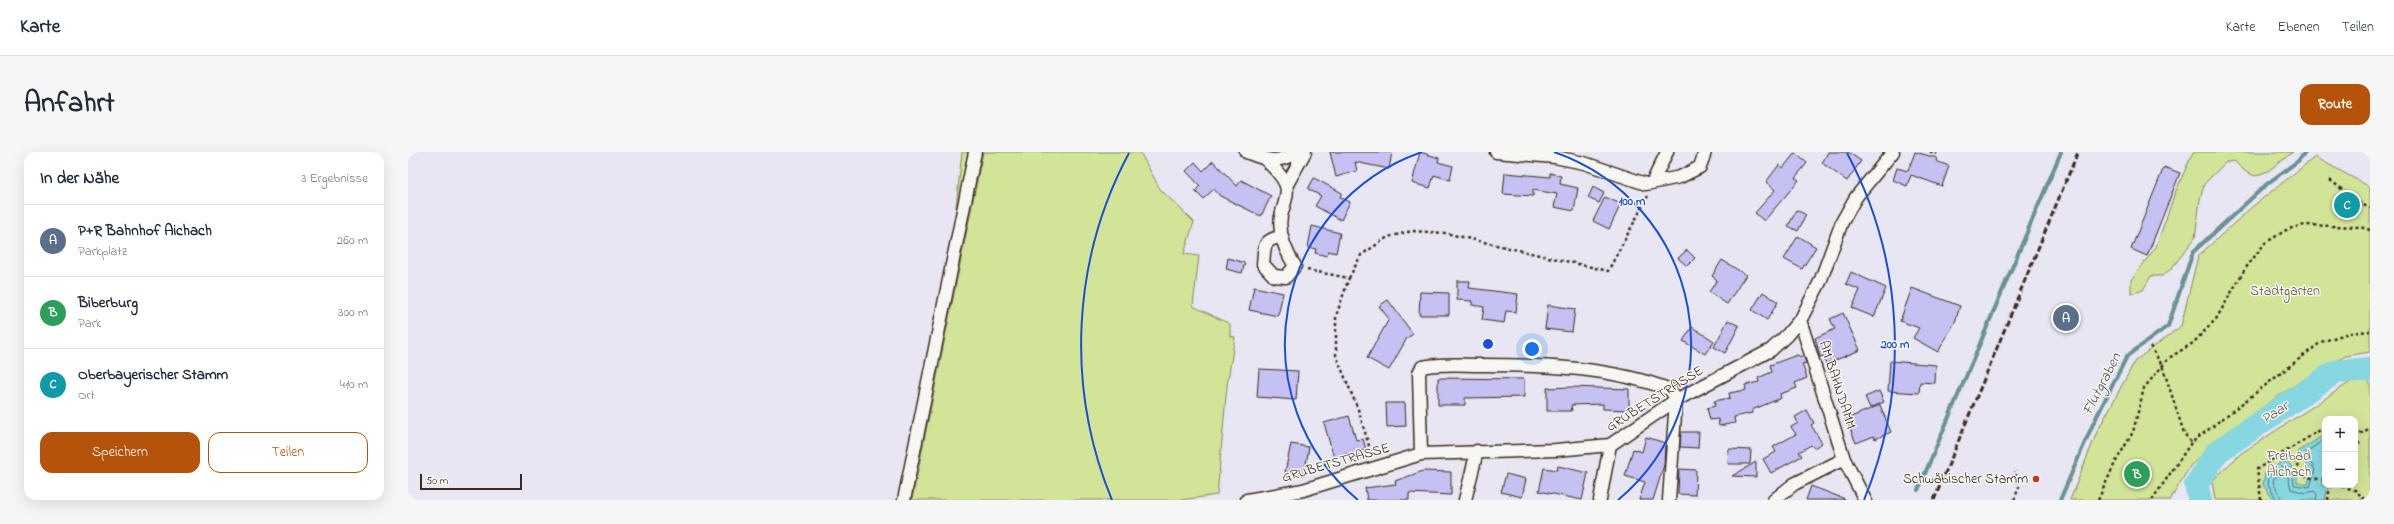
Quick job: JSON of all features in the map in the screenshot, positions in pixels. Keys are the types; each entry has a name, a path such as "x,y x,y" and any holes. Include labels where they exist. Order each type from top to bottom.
{"street":[{"path":"904,500 975,152"},
{"path":"1246,152 1267,161 1278,172 1286,186"},
{"path":"1267,161 1285,158 1301,152"},
{"path":"1282,236 1268,239 1265,244 1263,264 1274,276 1286,277 1295,266 1287,254 1282,236 1281,218 1286,186 1305,152"},
{"path":"1496,152 1555,157 1584,163 1649,183 1680,177 1700,167 1705,152"},
{"path":"1649,183 1667,152"},
{"name":"GRUBETSTRASSE","path":"1247,500 1304,490 1421,454 1477,451 1556,450 1610,445 1676,400 1771,350 1800,320 1820,282 1842,222 1856,196 1893,152"},
{"name":"AM BAHNDAMM","path":"1800,320 1844,460 1865,500"},
{"path":"1421,454 1419,373 1422,367 1429,365 1515,365 1558,367 1607,373 1646,381 1671,390 1676,400 1669,500"},
{"path":"1600,500 1610,445"},
{"path":"1465,500 1477,451"},
{"path":"1774,500 1794,484 1844,460"}],"path":[{"path":"1930,152 1937,154"},
{"path":"2330,180 2361,204 2370,208"},
{"path":"1376,468 1359,412 1336,355 1336,316 1349,278 1361,255 1388,237 1412,231 1444,233 1608,271 1648,195 1649,183"},
{"path":"2098,500 2115,463 2133,432 2144,388 2162,365 2193,343 2216,319 2245,269 2265,243 2288,229 2305,226 2360,227 2370,230"},
{"path":"1295,266 1349,278"},
{"path":"2152,500 2191,443 2321,342 2349,333 2370,331"},
{"path":"2150,346 2162,365 2184,433 2191,443"},
{"path":"2358,435 2370,428"},
{"path":"2261,500 2257,468 2322,429"},
{"path":"2286,451 2307,477 2322,480"},
{"path":"2014,500 2019,487 2015,472"},
{"path":"2328,500 2330,488"},
{"path":"2347,488 2355,490 2365,500"}],"green space":[{"path":"962,152 968,152 954,226"},
{"path":"983,152 1140,152 1160,189 1194,222 1184,254 1199,256 1193,306 1230,324 1230,336 1235,337 1227,386 1217,495 1181,500 912,500"},
{"path":"2193,152 2293,152 2268,171 2255,176 2246,172 2234,161 2226,162 2204,184 2200,200 2195,238 2171,269 2162,276 2151,276 2143,290 2131,294 2131,280 2156,247 2175,193"},
{"name":"Stadtgarten","path":"2315,157 2370,187 2370,352 2346,356 2317,371 2274,399 2223,438 2191,465 2170,500 2070,500 2097,432 2135,361 2181,326 2198,256 2253,206"},
{"name":"Freibad Aichach","path":"2370,380 2370,500 2215,500 2212,481 2240,454 2352,381"}],"water":[{"path":"2322,436 2321,486 2322,488 2328,488 2325,500 2274,500 2263,485 2265,473 2282,462 2289,463 2297,475 2297,482 2308,484 2311,471 2298,452"}],"building":[{"path":"1330,152 1392,152 1389,169 1355,162 1357,171 1336,177"},
{"path":"1420,152 1439,158 1438,162 1453,166 1450,180 1434,175 1430,188 1412,183"},
{"path":"1828,152 1848,152 1861,161 1847,181 1822,163"},
{"path":"1915,152 1937,158 1936,161 1949,166 1942,186 1911,175 1907,186 1893,180 1897,168 1908,171"},
{"path":"1795,153 1807,163 1795,178 1799,180 1764,221 1755,213 1775,190 1766,182 1779,165 1783,168"},
{"path":"1213,161 1237,186 1241,180 1271,196 1261,216 1220,196 1214,189 1203,199 1195,191 1200,186 1186,171 1195,162 1203,171"},
{"path":"2164,167 2180,173 2147,256 2131,249"},
{"path":"1505,173 1550,177 1550,173 1561,176 1560,184 1578,188 1574,211 1554,207 1557,194 1533,190 1533,196 1503,194"},
{"path":"1314,178 1342,193 1340,197 1350,202 1341,220 1315,206 1321,196 1308,189"},
{"path":"1593,187 1604,193 1599,203 1588,198"},
{"path":"1605,197 1621,204 1609,229 1593,221"},
{"path":"1797,210 1806,215 1798,231 1788,226"},
{"path":"1312,226 1340,233 1336,253 1328,251 1327,256 1315,253 1316,249 1308,247"},
{"path":"1798,236 1816,247 1802,269 1784,259"},
{"path":"1687,250 1695,258 1687,266 1678,258"},
{"path":"1228,258 1245,263 1242,273 1226,269"},
{"path":"1722,260 1746,275 1727,304 1709,292 1717,280 1712,276"},
{"path":"1851,272 1886,288 1874,317 1852,308 1860,290 1846,284"},
{"path":"1457,281 1470,281 1469,288 1518,294 1516,312 1506,311 1504,323 1482,320 1484,307 1472,305 1472,301 1457,300"},
{"path":"1254,287 1283,293 1278,316 1249,310"},
{"path":"1912,288 1960,306 1955,322 1938,352 1913,338 1919,328 1900,321"},
{"path":"1420,292 1449,293 1449,315 1419,315"},
{"path":"1763,292 1778,302 1767,320 1752,310"},
{"path":"1388,300 1413,334 1407,338 1389,370 1367,358 1389,319 1379,306"},
{"path":"1548,305 1575,309 1572,332 1545,329"},
{"path":"1843,313 1860,350 1826,364 1823,356 1820,357 1815,338 1835,329 1830,319"},
{"path":"1728,320 1739,326 1725,353 1714,347"},
{"path":"1692,327 1714,341 1705,354 1683,341"},
{"path":"1797,355 1802,357 1803,355 1806,363 1802,364 1807,378 1795,383 1797,388 1780,394 1781,398 1752,410 1752,413 1734,417 1735,423 1719,426 1718,419 1710,420 1707,408 1715,406 1714,401 1730,398 1729,393 1746,390 1745,385 1759,382 1758,378 1772,372 1770,365"},
{"path":"1890,361 1936,365 1935,383 1920,382 1919,393 1888,391"},
{"path":"1259,369 1298,371 1296,400 1257,397"},
{"path":"1438,378 1524,379 1524,397 1465,398 1465,405 1438,405"},
{"path":"1571,387 1629,389 1629,410 1603,409 1603,404 1571,405 1572,411 1547,411 1547,388"},
{"path":"1879,391 1884,402 1870,408 1865,397"},
{"path":"1386,403 1405,403 1406,426 1387,427"},
{"path":"1880,405 1891,432 1875,439 1874,436 1856,443 1846,419"},
{"path":"1807,410 1814,423 1811,425 1822,443 1814,448 1811,445 1799,452 1802,456 1771,473 1763,459 1776,452 1773,447 1796,434 1791,427 1798,423 1795,417"},
{"path":"1349,416 1356,440 1363,439 1366,450 1362,451 1364,457 1351,461 1349,453 1334,458 1324,423"},
{"path":"1681,432 1699,432 1698,448 1680,447"},
{"path":"1646,437 1665,443 1664,465 1653,500 1639,500 1645,482 1625,476 1633,449 1642,452"},
{"path":"1291,444 1309,447 1304,475 1285,472"},
{"path":"1729,449 1751,450 1750,464 1728,464"},
{"path":"1756,462 1756,477 1732,476"},
{"path":"1558,466 1588,473 1582,500 1539,491 1544,468 1557,470"},
{"path":"1679,469 1696,470 1695,495 1678,494"},
{"path":"1423,471 1451,472 1451,495 1409,493 1409,500 1367,500 1365,488 1396,484 1395,481"},
{"path":"1506,474 1526,479 1522,497 1501,492"},
{"path":"1811,486 1845,499 1845,500 1806,500"}],"waterway":[{"path":"1918,490 2061,152"},
{"name":"Flutgraben","path":"2060,500 2093,424 2127,356 2168,326 2193,252 2268,183 2298,161 2305,152"},
{"name":"Paar","path":"2200,500 2196,485 2217,452 2335,372 2370,369"}],"railway":[{"path":"1934,500 2078,152"}],"place":[{"name":"Oberbayerischer Stamm","path":"2347,205"},
{"name":"P+R Bahnhof Aichach","path":"2066,318"},
{"name":"Biberburg","path":"2137,474"},
{"name":"Schwäbischer Stamm","path":"2036,479"}]}
